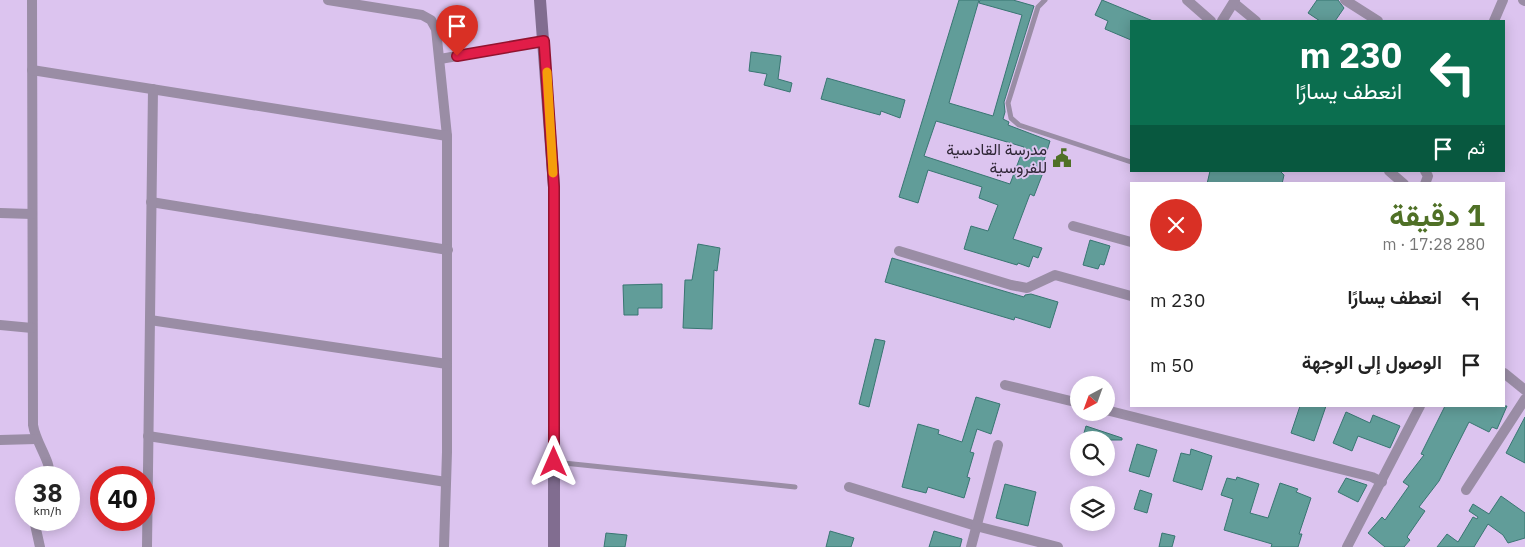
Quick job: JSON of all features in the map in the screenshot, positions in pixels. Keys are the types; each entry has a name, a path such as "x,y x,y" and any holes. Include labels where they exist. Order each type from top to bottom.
{"street":[{"path":"32,0 33,425 36,439 49,466"},
{"path":"328,0 427,17 436,29 447,136 448,250 444,547"},
{"path":"540,0 554,187 554,547"},
{"path":"1187,0 1210,20"},
{"path":"1344,0 1376,20"},
{"path":"1494,20 1503,0"},
{"path":"1223,20 1234,1 1255,20"},
{"path":"440,59 544,41"},
{"path":"32,70 447,136"},
{"path":"148,547 152,89"},
{"path":"1390,172 1402,182"},
{"path":"151,202 448,250"},
{"path":"0,213 32,214"},
{"path":"1073,226 1130,242"},
{"path":"899,251 1011,285 1027,288 1055,275 1130,296"},
{"path":"150,320 447,364"},
{"path":"0,325 32,328"},
{"path":"1505,374 1525,390"},
{"path":"1005,385 1070,401"},
{"path":"1466,490 1525,399"},
{"path":"1347,547 1420,407"},
{"path":"1115,412 1372,477 1382,482"},
{"path":"148,436 446,482"},
{"path":"0,440 36,439"},
{"path":"971,547 998,445"},
{"path":"849,487 976,526 1058,547"},
{"path":"36,531 40,547"}],"lane":[{"path":"1045,0 1038,7 1008,103 1011,118 1019,125 1130,162"},
{"path":"554,462 795,487"}],"building":[{"path":"959,0 979,0 949,103 993,116 1022,15 979,3 980,0 1013,0 1034,6 1004,102 1005,112 1003,119 1009,122 1008,125 1050,141 1043,164 1046,165 1034,196 1030,194 1013,239 1042,248 1038,258 1033,256 1029,267 964,249 971,226 988,231 998,205 979,198 982,187 928,170 918,203 899,197","holes":["936,121 1024,147 1010,184 924,156"]},
{"path":"1102,0 1151,20 1130,20 1130,40 1105,29 1108,21 1095,15"},
{"path":"1317,0 1338,0 1344,8 1336,20 1318,20 1308,13"},
{"path":"751,52 781,56 778,79 792,83 790,92 764,85 767,74 749,71"},
{"path":"827,78 905,100 900,118 881,111 880,115 821,99"},
{"path":"1210,172 1281,172 1284,175 1282,182 1207,182"},
{"path":"1090,240 1110,246 1104,265 1100,264 1098,269 1083,265"},
{"path":"698,244 720,248 717,271 714,270 712,329 683,328 685,280 692,280"},
{"path":"892,258 1024,297 1031,294 1058,302 1050,328 1015,317 1014,320 885,282"},
{"path":"662,284 662,308 638,308 638,315 624,315 623,285"},
{"path":"875,339 885,341 869,407 859,404"},
{"path":"976,397 1000,404 991,434 977,429 970,452 974,453 967,477 970,478 964,498 928,487 926,493 902,487 918,424 939,430 938,434 962,442"},
{"path":"1507,406 1497,429 1492,427 1489,432 1469,422 1439,481 1419,507 1425,511 1407,537 1410,540 1404,547 1385,547 1368,533 1382,517 1385,520 1409,486 1403,482 1424,455 1421,454 1444,407"},
{"path":"1300,407 1326,407 1314,441 1291,433"},
{"path":"1346,412 1370,423 1373,415 1400,426 1390,448 1358,436 1352,451 1333,443"},
{"path":"1525,417 1525,463 1506,453"},
{"path":"1086,426 1101,431 1085,431"},
{"path":"1115,436 1122,438 1122,440 1115,440"},
{"path":"1137,444 1157,450 1149,477 1129,471"},
{"path":"1191,449 1212,456 1202,490 1173,481 1181,453 1190,455"},
{"path":"1237,477 1259,484 1250,513 1268,518 1280,483 1298,489 1296,492 1311,498 1299,534 1302,534 1298,547 1271,547 1272,544 1224,530 1233,499 1221,495 1227,478 1236,480"},
{"path":"1346,478 1367,485 1358,502 1338,492"},
{"path":"1005,484 1036,492 1028,526 996,518"},
{"path":"1140,490 1152,494 1147,513 1134,509"},
{"path":"1501,496 1525,513 1525,538 1508,543 1503,535 1488,524 1474,547 1437,547 1447,534 1458,542 1473,517 1477,519 1478,517 1469,511 1473,504 1489,514"},
{"path":"830,531 854,538 851,547 826,547"},
{"path":"934,531 962,539 960,547 929,547"},
{"path":"606,533 627,535 625,547 604,547"},
{"path":"1162,533 1175,536 1172,547 1159,547"}],"slow traffic":[{"path":"547,72 553,173"}],"place":[{"name":"مدرسة القادسية للفروسية","path":"1062,158"}],"route":[{"path":"457,56 544,41 554,187 554,462"}]}
